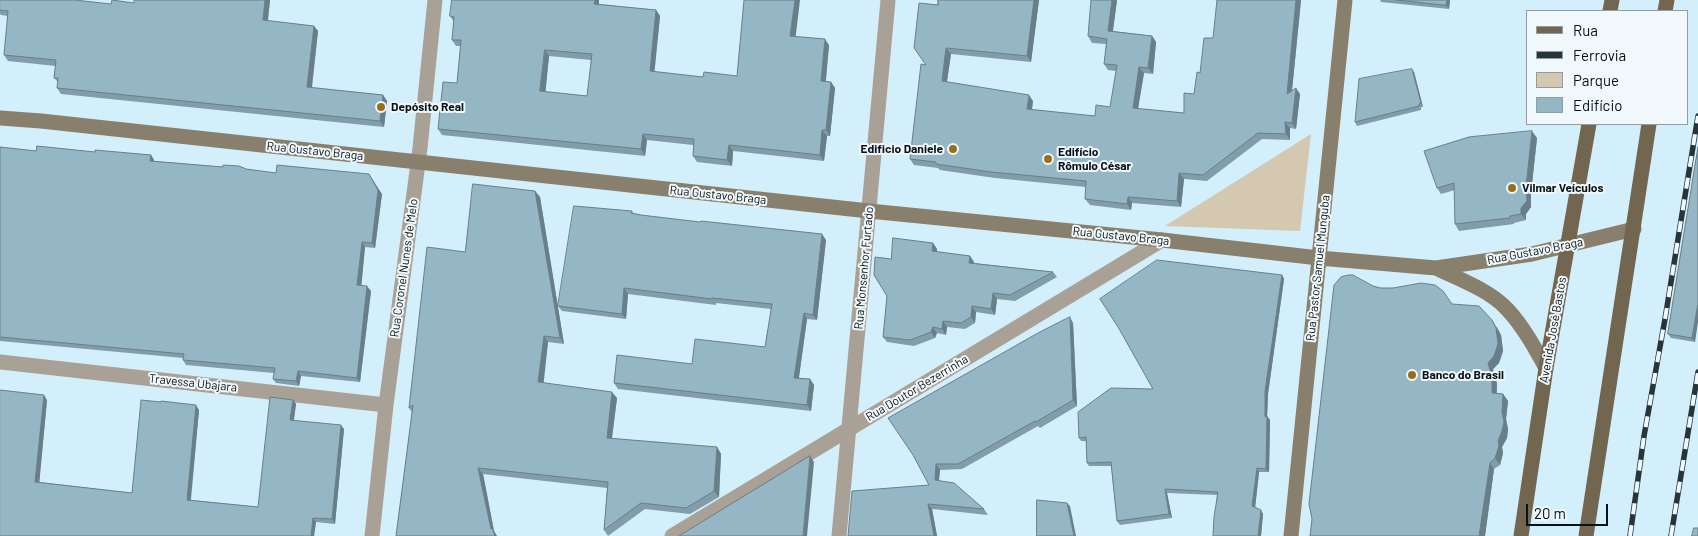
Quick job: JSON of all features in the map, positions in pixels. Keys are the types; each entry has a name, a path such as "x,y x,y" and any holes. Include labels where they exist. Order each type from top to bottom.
{"main road":[{"name":"Avenida José Bastos","path":"1520,536 1546,368 1589,125"},
{"path":"1586,536 1649,125"}],"street":[{"name":"Rua Coronel Nunes de Melo","path":"372,536 386,405 418,163 435,0"},
{"name":"Rua Monsenhor Furtado","path":"839,536 888,0"},
{"name":"Rua Pastor Samuel Munguba","path":"1291,536 1345,0"},
{"name":"Rua Gustavo Braga","path":"0,118 869,211 1162,240 1319,258 1436,268 1532,254 1634,229"},
{"name":"Rua Doutor Bezerrinha","path":"672,536 1162,240"},
{"name":"Rua Gustavo Braga","path":"1436,268 1475,285 1507,308 1528,336 1546,368"},
{"name":"Travessa Ubajara","path":"0,362 386,405"}],"green space":[{"path":"1311,134 1300,231 1165,226"}],"building":[{"path":"0,0 75,0 111,4 112,0 134,3 134,0 265,0 263,20 314,26 307,87 383,95 380,121 57,88 58,78 54,78 56,60 4,55 8,11 0,10"},
{"path":"452,0 595,0 594,4 656,10 650,71 703,77 704,72 737,76 744,0 795,0 790,36 825,39 821,81 831,82 826,130 822,130 820,155 729,145 727,160 693,156 694,139 643,134 641,149 438,129 443,82 457,83 461,40 452,40 454,17 450,16","holes":["545,50 592,54 587,96 540,91"]},
{"path":"938,0 1034,0 1027,56 946,48 942,81 1029,95 1027,109 1095,116 1096,105 1110,107 1117,65 1104,64 1107,39 1088,36 1091,0 1112,0 1108,31 1152,36 1148,68 1139,67 1133,108 1184,113 1184,93 1194,94 1197,72 1200,73 1204,38 1213,38 1217,0 1296,0 1287,94 1296,88 1292,123 1285,122 1286,134 1258,133 1203,175 1179,173 1177,201 1128,197 1127,204 1085,199 1086,181 991,172 910,159 921,64 926,65 914,48 919,3 938,5"},
{"path":"1397,0 1447,0 1446,5"},
{"path":"1412,69 1421,103 1419,106 1355,122 1359,79"},
{"path":"1532,131 1526,187 1527,201 1521,208 1521,214 1510,216 1510,218 1455,224 1454,183 1437,188 1424,151 1469,137"},
{"path":"37,146 151,155 150,161 223,167 223,165 239,166 246,169 276,173 277,165 369,174 378,190 372,243 362,242 357,285 367,286 357,378 298,371 296,381 273,379 275,368 183,360 184,354 0,337 0,147 36,151"},
{"path":"1698,147 1698,303 1692,338 1668,334"},
{"path":"473,184 535,191 560,338 544,336 538,382 612,392 607,438 717,447 714,491 686,508 641,503 604,530 608,482 478,468 491,529 495,536 396,536 413,405 409,408 427,247 465,252"},
{"path":"574,206 632,211 631,213 641,215 700,222 822,234 813,315 804,313 794,378 810,379 807,405 614,383 617,355 692,364 695,339 765,347 772,304 624,288 622,314 558,306"},
{"path":"893,238 933,243 932,251 970,256 969,263 1053,272 1010,295 993,293 991,309 972,306 971,317 961,323 943,321 942,329 933,327 931,332 910,340 883,337 887,296 874,275 875,257 891,259"},
{"path":"1157,260 1282,275 1265,391 1265,417 1267,416 1266,469 1257,468 1252,506 1261,510 1258,536 1213,536 1218,492 1165,489 1169,514 1117,521 1111,462 1087,463 1086,437 1079,438 1078,412 1111,388 1153,389 1100,299"},
{"name":"Banco do Brasil","path":"1353,275 1380,288 1393,288 1421,283 1435,285 1443,291 1452,304 1479,306 1492,320 1496,328 1498,344 1494,356 1488,363 1492,377 1492,393 1503,394 1502,412 1504,422 1495,458 1490,463 1479,536 1310,536 1312,519 1309,504 1334,285 1341,277"},
{"path":"1070,317 1073,400 958,464 936,464 935,480 954,483 984,509 928,504 934,536 848,536 852,491 929,485 913,455 888,418 1038,333"},
{"path":"0,390 44,395 35,482 132,493 141,400 161,401 196,405 187,500 258,507 270,397 293,400 290,420 341,425 332,519 313,518 311,536 0,536"},
{"path":"810,456 803,536 679,536 687,531"},
{"path":"1037,500 1067,503 1074,536 1037,536"},
{"path":"1694,528 1698,528 1698,536 1692,536"}],"railway":[{"path":"1630,536 1644,436 1698,116"},
{"path":"1671,536 1698,372"}],"place":[{"name":"Depósito Real","path":"381,107"},
{"name":"Edificio Daniele","path":"953,149"},
{"name":"Edifício Rômulo César","path":"1048,159"},
{"name":"Vilmar Veículos","path":"1512,188"},
{"name":"Banco do Brasil","path":"1412,375"}]}
